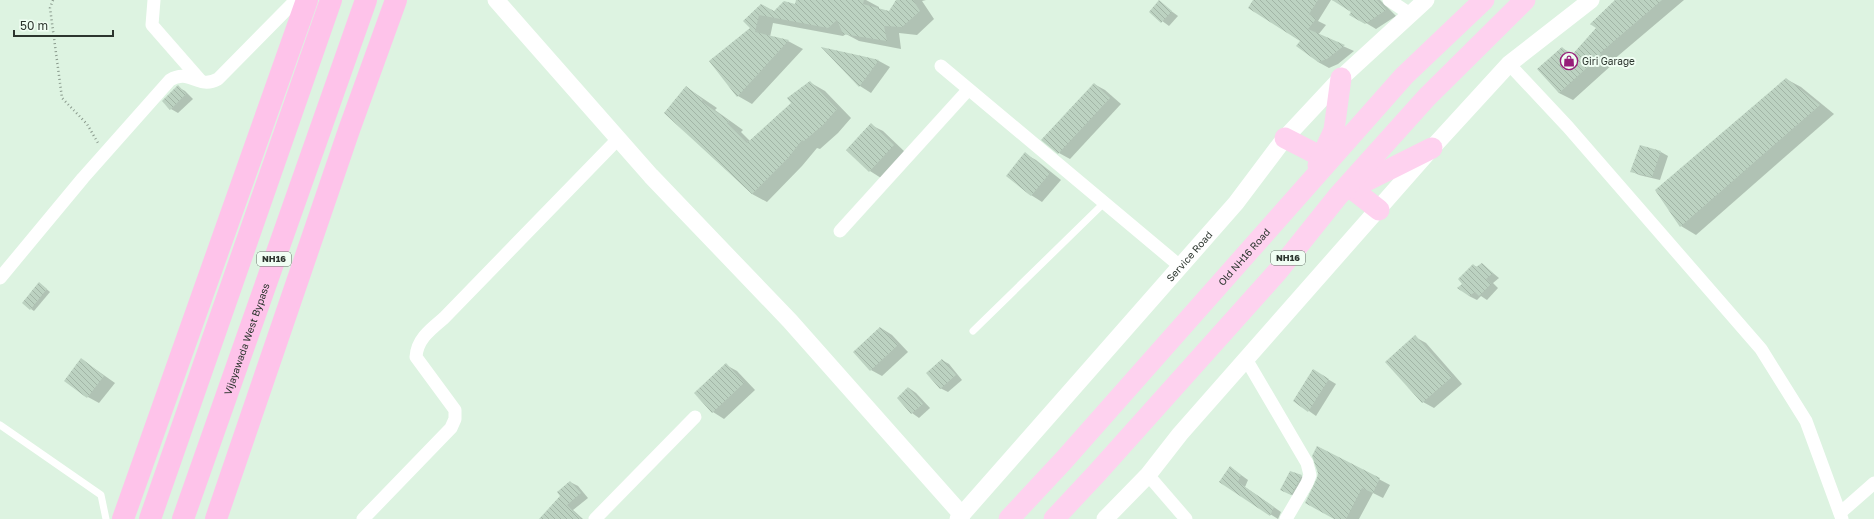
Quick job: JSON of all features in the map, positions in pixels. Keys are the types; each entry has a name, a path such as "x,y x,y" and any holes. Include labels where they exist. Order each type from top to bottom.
{"highway":[{"path":"123,519 307,0"},
{"name":"NH16","path":"150,519 331,0"},
{"name":"Vijayawada West Bypass","path":"183,519 366,0"},
{"path":"216,519 346,137 396,0"}],"main road":[{"name":"Old NH16 Road","path":"1009,519 1070,454 1404,76 1484,0"},
{"name":"NH16","path":"1054,519 1103,467 1278,271 1427,97 1525,0"},
{"path":"1310,184 1334,130 1341,78"},
{"path":"1285,138 1322,157"},
{"path":"1345,192 1432,148"},
{"path":"1345,192 1379,210"}],"street":[{"path":"154,0 152,25 203,83"},
{"path":"0,278 105,153 170,80 177,76 183,76 203,83 212,82 218,79 296,0"},
{"path":"496,0 651,176 790,321 960,517"},
{"path":"1389,0 1410,14"},
{"name":"Service Road","path":"960,517 1236,203 1285,138 1341,78 1426,0"},
{"path":"1105,519 1148,474 1180,434 1246,359 1379,210 1432,148 1509,64 1591,0"},
{"path":"1509,64 1568,127 1761,349 1806,421 1841,516 1874,483"},
{"path":"941,66 1181,267"},
{"path":"840,231 968,90"},
{"path":"363,519 451,428 455,419 455,410 416,357 416,348 424,335 444,318 618,139"},
{"path":"1246,359 1307,463 1310,475 1286,519"},
{"path":"595,519 695,417"},
{"path":"1148,474 1186,519"}],"lane":[{"path":"973,331 1105,202"},
{"path":"0,425 101,495 106,519"}],"path":[{"path":"53,0 50,8 62,98 87,124 105,153"}],"building":[{"path":"796,0 864,0 863,4 889,11 896,0 913,0 920,11 902,27 884,26 887,41 843,34 837,20 828,28 759,15 755,32 789,40 737,97 709,61 750,28 743,21 761,4 774,11 784,1 795,4"},
{"path":"1159,0 1172,11 1161,23 1149,12"},
{"path":"1253,0 1318,0 1309,14 1316,19 1308,29 1345,45 1327,59 1318,62 1296,46 1300,41 1248,8"},
{"path":"1332,0 1377,0 1386,10 1365,24 1349,15 1351,12"},
{"path":"1615,0 1662,0 1600,53 1601,55 1559,93 1537,69 1562,47 1571,56 1596,28 1590,24"},
{"path":"821,47 862,56 879,60 859,87"},
{"path":"1786,78 1820,105 1680,227 1655,190"},
{"path":"810,81 837,109 823,125 804,141 802,140 788,158 752,194 664,113 686,86 703,100 701,101 729,121 727,123 747,143 791,103 787,98"},
{"path":"1094,83 1110,98 1058,154 1041,140"},
{"path":"178,85 186,94 170,110 162,101"},
{"path":"871,123 894,145 869,172 846,150"},
{"path":"1640,145 1661,151 1652,177 1630,172"},
{"path":"1025,152 1050,173 1031,196 1006,176"},
{"path":"1482,263 1493,273 1486,279 1491,284 1479,296 1475,292 1469,296 1457,288 1462,284 1458,279 1473,264 1476,267"},
{"path":"39,282 47,289 30,310 22,303"},
{"path":"880,327 898,345 870,371 853,352"},
{"path":"1415,335 1452,377 1422,403 1385,362"},
{"path":"81,358 104,376 87,398 64,381"},
{"path":"942,359 956,375 940,389 926,373"},
{"path":"726,363 744,383 712,413 694,393"},
{"path":"1313,369 1329,379 1308,412 1293,401"},
{"path":"908,387 923,404 911,414 897,398"},
{"path":"1317,446 1380,478 1373,493 1362,488 1346,519 1334,519 1305,503 1317,478 1318,473 1312,456"},
{"path":"1230,466 1241,475 1238,482 1274,507 1270,516 1219,482"},
{"path":"1290,471 1302,475 1291,495 1280,490"},
{"path":"570,481 581,493 567,505 581,519 539,519 560,496 557,492"}],"place":[{"name":"Giri Garage","path":"1569,61"}]}
